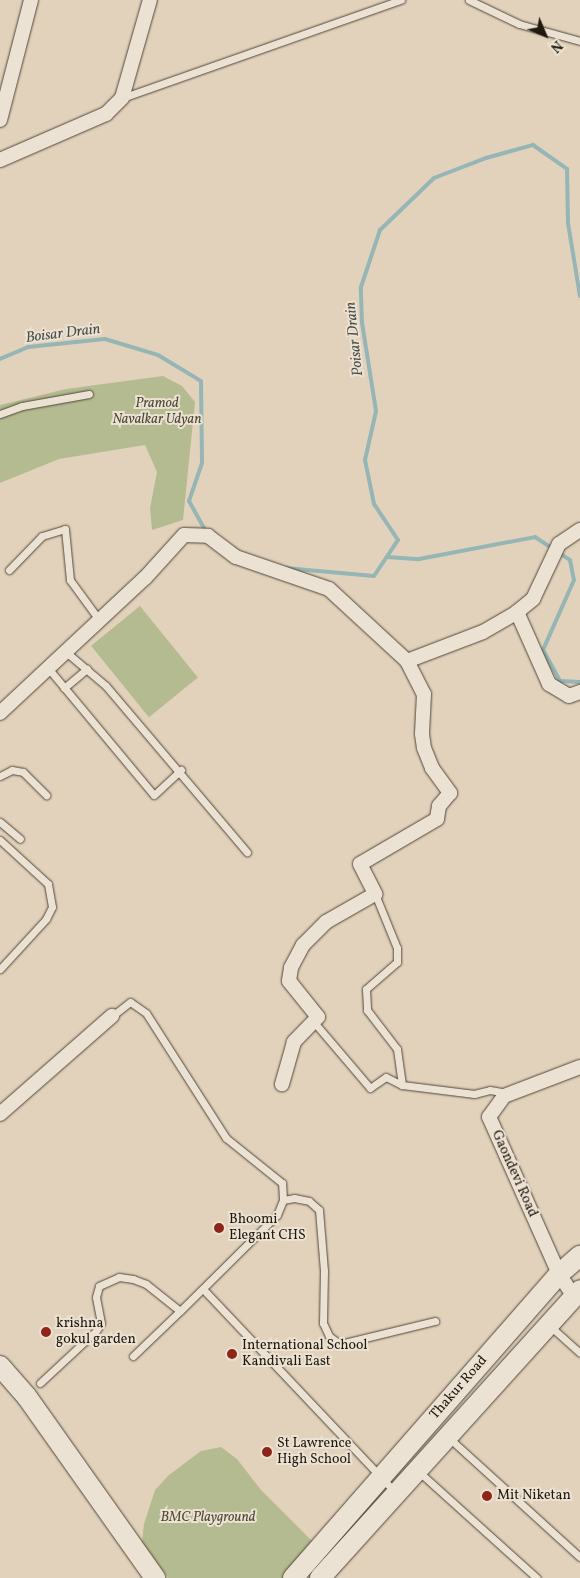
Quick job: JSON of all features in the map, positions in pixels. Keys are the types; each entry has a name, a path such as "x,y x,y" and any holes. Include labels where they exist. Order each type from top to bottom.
{"street":[{"path":"0,120 31,0"},
{"path":"0,160 106,114 122,98 150,0"},
{"path":"407,661 483,632 517,612 532,599 556,551 580,530"},
{"path":"0,713 145,578 184,535 208,536 236,557 329,589 407,661 424,694 422,734 424,748 432,768 450,793 439,806 437,819 360,864 375,894 312,933 291,968 289,982 318,1017 294,1042 282,1084"},
{"path":"517,612 549,684 569,696 580,692"},
{"path":"0,1114 112,1016"},
{"name":"Gaondevi Road","path":"558,1274 489,1118 497,1104 509,1094 580,1067"},
{"name":"Thakur Road","path":"293,1578 558,1274 580,1256"},
{"path":"558,1274 577,1294"},
{"name":"Thakur Road","path":"320,1578 577,1294"},
{"path":"0,1366 27,1397 155,1578"},
{"path":"341,1524 355,1540"}],"lane":[{"path":"122,98 401,0"},
{"path":"468,0 519,24 580,41"},
{"path":"0,414 22,406 90,394"},
{"path":"9,570 42,536 65,528 70,580 100,621"},
{"path":"66,652 106,686 181,770 247,852"},
{"path":"48,668 154,795 181,770"},
{"path":"64,688 87,668"},
{"path":"0,776 12,770 23,772 46,795"},
{"path":"0,822 20,839"},
{"path":"0,840 48,884 52,907 46,919 0,969"},
{"path":"375,894 397,948 397,962 366,989 367,1010 397,1049 402,1085"},
{"path":"112,1016 130,1002 146,1013 226,1138 282,1183 283,1200 277,1215 133,1356"},
{"path":"314,1022 370,1088 386,1077 402,1085 474,1094 490,1090 509,1094"},
{"path":"283,1200 294,1198 309,1201 319,1210 324,1271 323,1324 329,1336 340,1344 435,1320"},
{"path":"40,1383 96,1331 101,1323 96,1297 99,1286 119,1277 133,1279 146,1284 180,1312"},
{"path":"203,1289 397,1494"},
{"path":"550,1326 580,1353"},
{"path":"449,1437 580,1557"},
{"path":"418,1471 537,1578"}],"green space":[{"name":"Pramod Navalkar Udyan","path":"163,376 182,386 195,402 183,520 152,530 150,508 157,472 145,445 59,459 0,483 0,405 66,389"},
{"path":"140,606 198,677 149,717 91,646"},
{"name":"BMC Playground","path":"221,1447 237,1459 261,1490 313,1542 284,1578 168,1578 142,1542 144,1524 155,1490 169,1475 201,1451"}],"waterway":[{"name":"Poisar Drain","path":"285,568 374,576 398,540 374,504 365,460 376,411 362,323 361,287 380,230 434,178 486,158 533,145 567,169 568,223 580,296"},
{"name":"Boisar Drain","path":"0,359 28,347 105,339 158,355 201,381 202,463 189,501 207,533"},
{"path":"387,557 419,559 535,537 570,560 574,580 543,650 560,681 580,682"}],"place":[{"name":"Bhoomi Elegant CHS","path":"219,1228"},
{"name":"krishna gokul garden","path":"46,1332"},
{"name":"International School Kandivali East","path":"232,1354"},
{"name":"St Lawrence High School","path":"267,1452"},
{"name":"Mit Niketan","path":"487,1496"}]}
